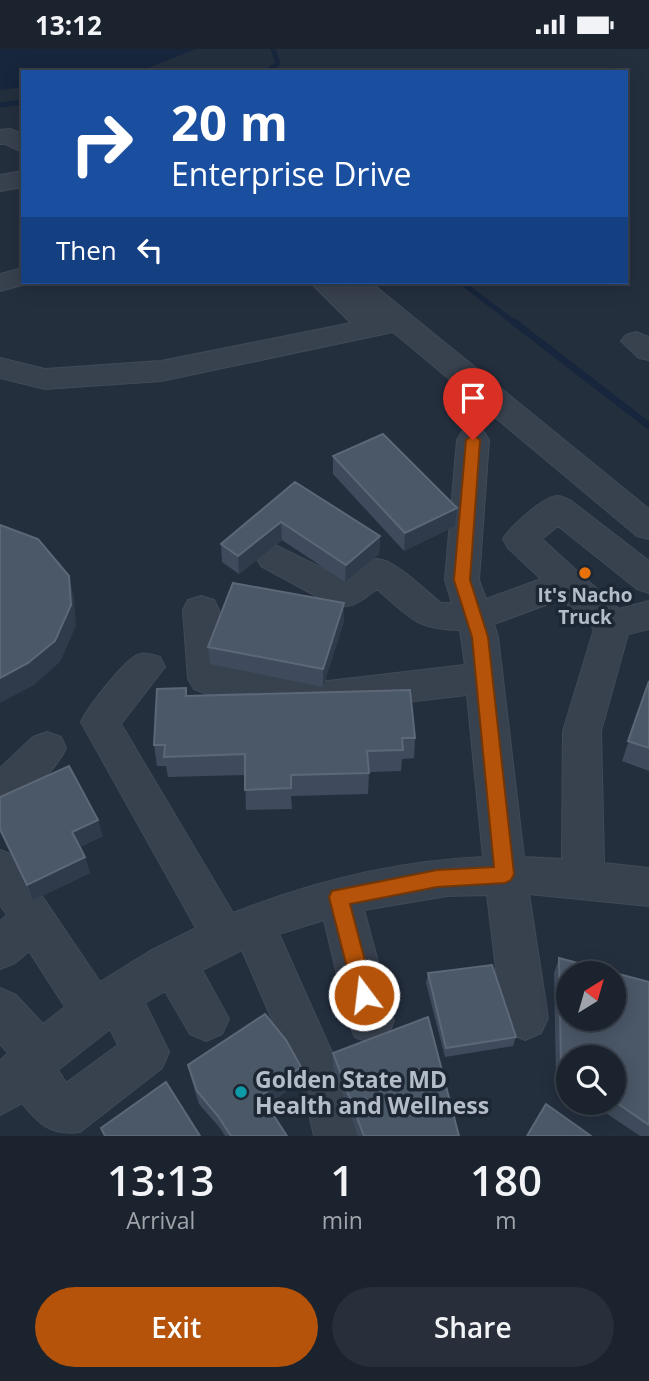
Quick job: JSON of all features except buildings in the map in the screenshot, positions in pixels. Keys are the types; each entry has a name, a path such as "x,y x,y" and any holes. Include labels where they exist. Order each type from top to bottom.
{"street":[{"path":"0,137 10,135 21,143"},
{"path":"0,183 21,179"},
{"path":"0,283 21,277"},
{"path":"327,284 385,325 649,527"},
{"path":"358,284 385,325"},
{"path":"0,368 46,379 161,371 385,325"},
{"path":"473,440 462,580 477,627 505,874 525,1018"},
{"path":"583,878 582,731 631,620 568,583 520,539 558,508 649,580"},
{"path":"273,557 342,595 378,571 433,616 477,627 568,583"},
{"path":"201,610 207,679 328,696 484,678"},
{"path":"147,667 100,722 239,931 328,1095 338,1136"},
{"path":"0,794 47,748"},
{"path":"0,869 33,919 146,1052 64,1125 22,1073 0,1010"},
{"path":"22,1073 69,1031 173,963 239,931 305,906 437,879 505,874 583,878 649,887"},
{"path":"339,897 371,1021"},
{"path":"0,949 33,919"},
{"path":"173,963 206,1019"}],"water":[{"path":"0,49 196,49 143,70 21,70 21,87 0,90"}],"waterway":[{"path":"269,70 278,63 273,49"},
{"path":"0,105 21,102"},
{"path":"464,284 516,324"},
{"path":"514,322 649,426"}],"place":[{"name":"It's Nacho Truck","path":"585,573"},
{"name":"Golden State MD Health and Wellness","path":"241,1092"}],"route":[{"path":"364,995 339,897 437,879 505,874 480,637 462,580 473,440"}]}
